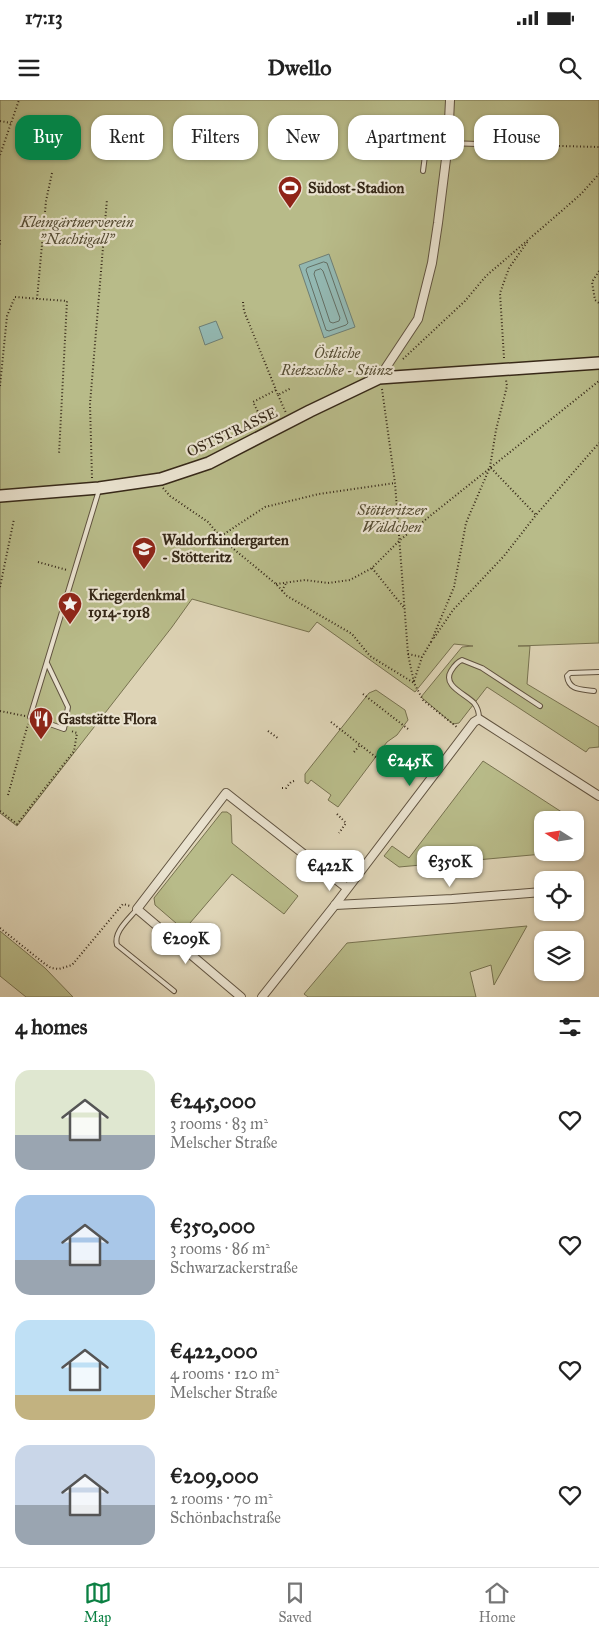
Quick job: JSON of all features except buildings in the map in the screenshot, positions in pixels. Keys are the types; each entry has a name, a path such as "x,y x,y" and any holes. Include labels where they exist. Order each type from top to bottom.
{"street":[{"path":"449,115 450,100"},
{"path":"379,378 418,319 432,263 446,160"},
{"name":"OSTSTRASSE","path":"0,496 161,479 209,463 379,378 599,363"},
{"path":"262,997 335,905 474,722 479,719 599,796"},
{"path":"241,997 137,909 226,793 347,888"},
{"path":"335,905 534,893"}],"lane":[{"path":"423,171 424,160"},
{"path":"48,663 68,707 64,729 30,717 75,572 96,485"},
{"path":"479,719 476,704 450,684 450,673 458,662 462,660 467,660 482,668 540,706"},
{"path":"594,691 574,688 568,682 567,676 570,673 599,672"},
{"path":"137,909 117,933 115,940 117,945 174,991"}],"path":[{"path":"0,155 19,100"},
{"path":"0,121 11,123"},
{"path":"559,146 599,147"},
{"path":"36,298 46,201 52,173"},
{"path":"402,360 465,300 486,276 581,194 599,174"},
{"path":"96,485 90,404 107,199"},
{"path":"431,642 454,587 466,523 490,468 496,430 507,386 500,293 509,268 531,237"},
{"path":"0,240 0,247"},
{"path":"599,271 592,282 595,300 599,303"},
{"path":"0,386 6,316 15,297 67,301 59,454"},
{"path":"243,302 244,311 286,413"},
{"path":"379,378 384,392 395,483 408,654 414,683 423,700 465,734"},
{"path":"276,584 305,580 328,583 350,580 372,568 400,540 599,381"},
{"path":"278,395 291,388"},
{"path":"261,418 253,402 276,390"},
{"path":"414,683 422,657 453,610 504,556 536,515 599,443"},
{"path":"490,468 536,515"},
{"path":"161,479 164,490 170,496 208,522 220,536 276,584 287,596 352,634 370,656 414,683"},
{"path":"220,536 265,507 319,494 395,483"},
{"path":"0,587 14,519"},
{"path":"38,562 75,572"},
{"path":"372,568 405,610"},
{"path":"282,591 286,582"},
{"path":"408,654 422,657"},
{"path":"363,694 408,729"},
{"path":"0,711 30,717 8,794"},
{"path":"331,722 390,769"},
{"path":"268,731 279,739"},
{"path":"0,811 17,824 74,751 77,734"},
{"path":"354,752 360,745"},
{"path":"282,788 286,788 294,781"},
{"path":"337,814 346,823 338,833"},
{"path":"0,928 45,964 51,968 59,969 72,965 122,904 137,909"}],"green space":[{"name":"Östliche Rietzschke - Stünz","path":"0,100 599,100 599,643 518,646 530,646 527,684 599,727 599,747 589,748 586,752 487,687 459,723 453,724 421,697 462,647 473,646 454,644 415,692 317,622 309,632 192,599 17,826 0,813"},
{"path":"376,690 405,710 408,720 397,735 387,742 338,807 328,800 331,795 311,780 308,784 305,782 305,774 369,693"},
{"path":"483,761 560,811 534,811 534,855 399,867 384,856 392,846 409,858"},
{"path":"222,812 227,812 231,815 232,843 298,896 284,914 232,874 184,930 155,905 154,898"},
{"path":"527,926 494,985 491,965 470,972 476,997 308,997 304,994 347,943"},
{"path":"0,931 45,968 73,997 26,997 0,976"}],"water":[{"path":"329,254 355,327 324,338 299,265"},
{"path":"216,321 223,338 205,345 199,327"}],"place":[{"name":"Südost-Stadion","path":"290,209"},
{"name":"Waldorfkindergarten - Stötteritz","path":"144,570"},
{"name":"Kriegerdenkmal 1914-1918","path":"70,625"},
{"name":"Gaststätte Flora","path":"41,740"}],"park label":[{"name":"Kleingärtnerverein \"Nachtigall\"","path":"77,230"},
{"name":"Stötteritzer Wäldchen","path":"392,518"}]}
